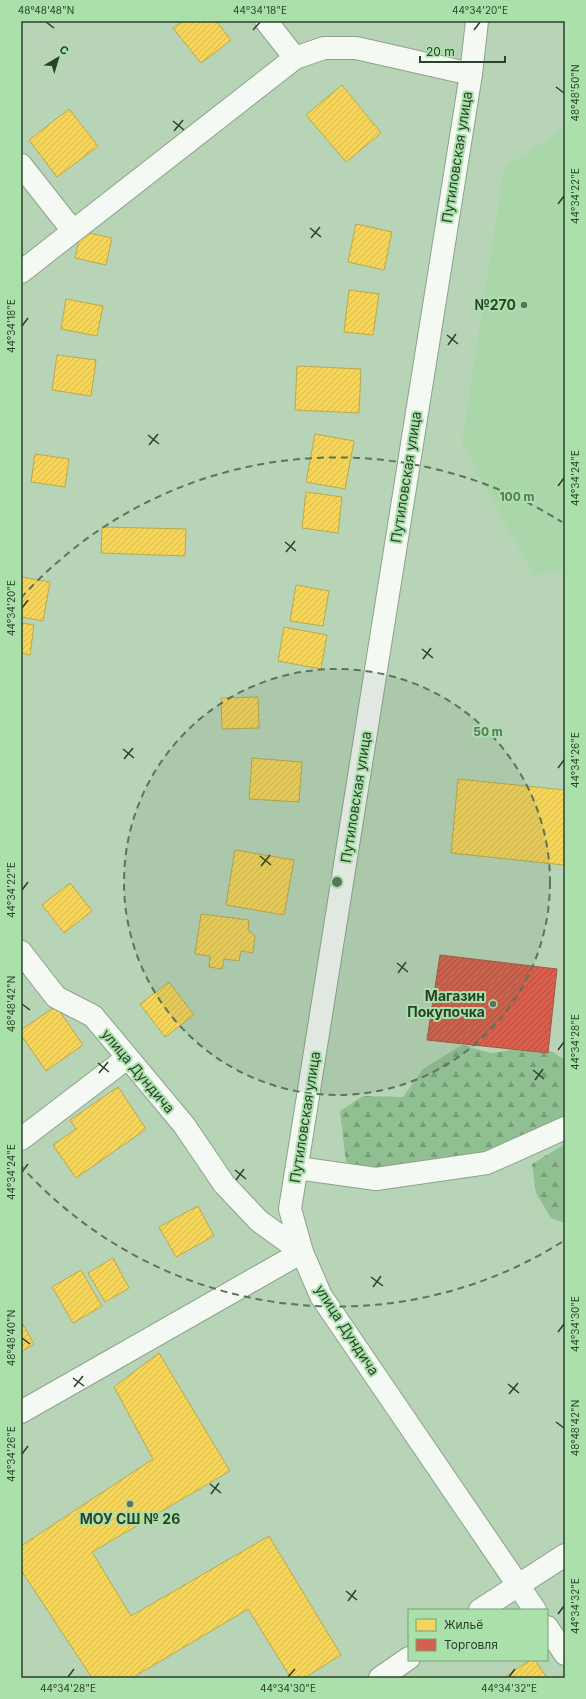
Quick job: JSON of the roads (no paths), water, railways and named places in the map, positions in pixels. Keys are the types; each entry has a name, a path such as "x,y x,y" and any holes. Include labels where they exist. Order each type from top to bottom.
{"street":[{"path":"266,21 295,58"},
{"name":"Путиловская улица","path":"302,1252 290,1208 471,74 477,21"},
{"path":"21,272 295,58 324,48 356,48 471,74"},
{"path":"21,165 73,231"},
{"name":"улица Дундича","path":"21,952 56,997 93,1016 184,1125 224,1184 259,1221 302,1252 321,1296 534,1609"},
{"path":"21,1139 127,1058"},
{"path":"297,1168 376,1179 487,1163 565,1128"},
{"path":"21,1412 302,1252"},
{"path":"482,1609 565,1554"},
{"path":"548,1629 565,1654"},
{"path":"380,1678 408,1659"}],"place":[{"name":"№270","path":"524,305"},
{"name":"Магазин Покупочка","path":"493,1004"},
{"name":"МОУ СШ № 26","path":"130,1504"}]}
